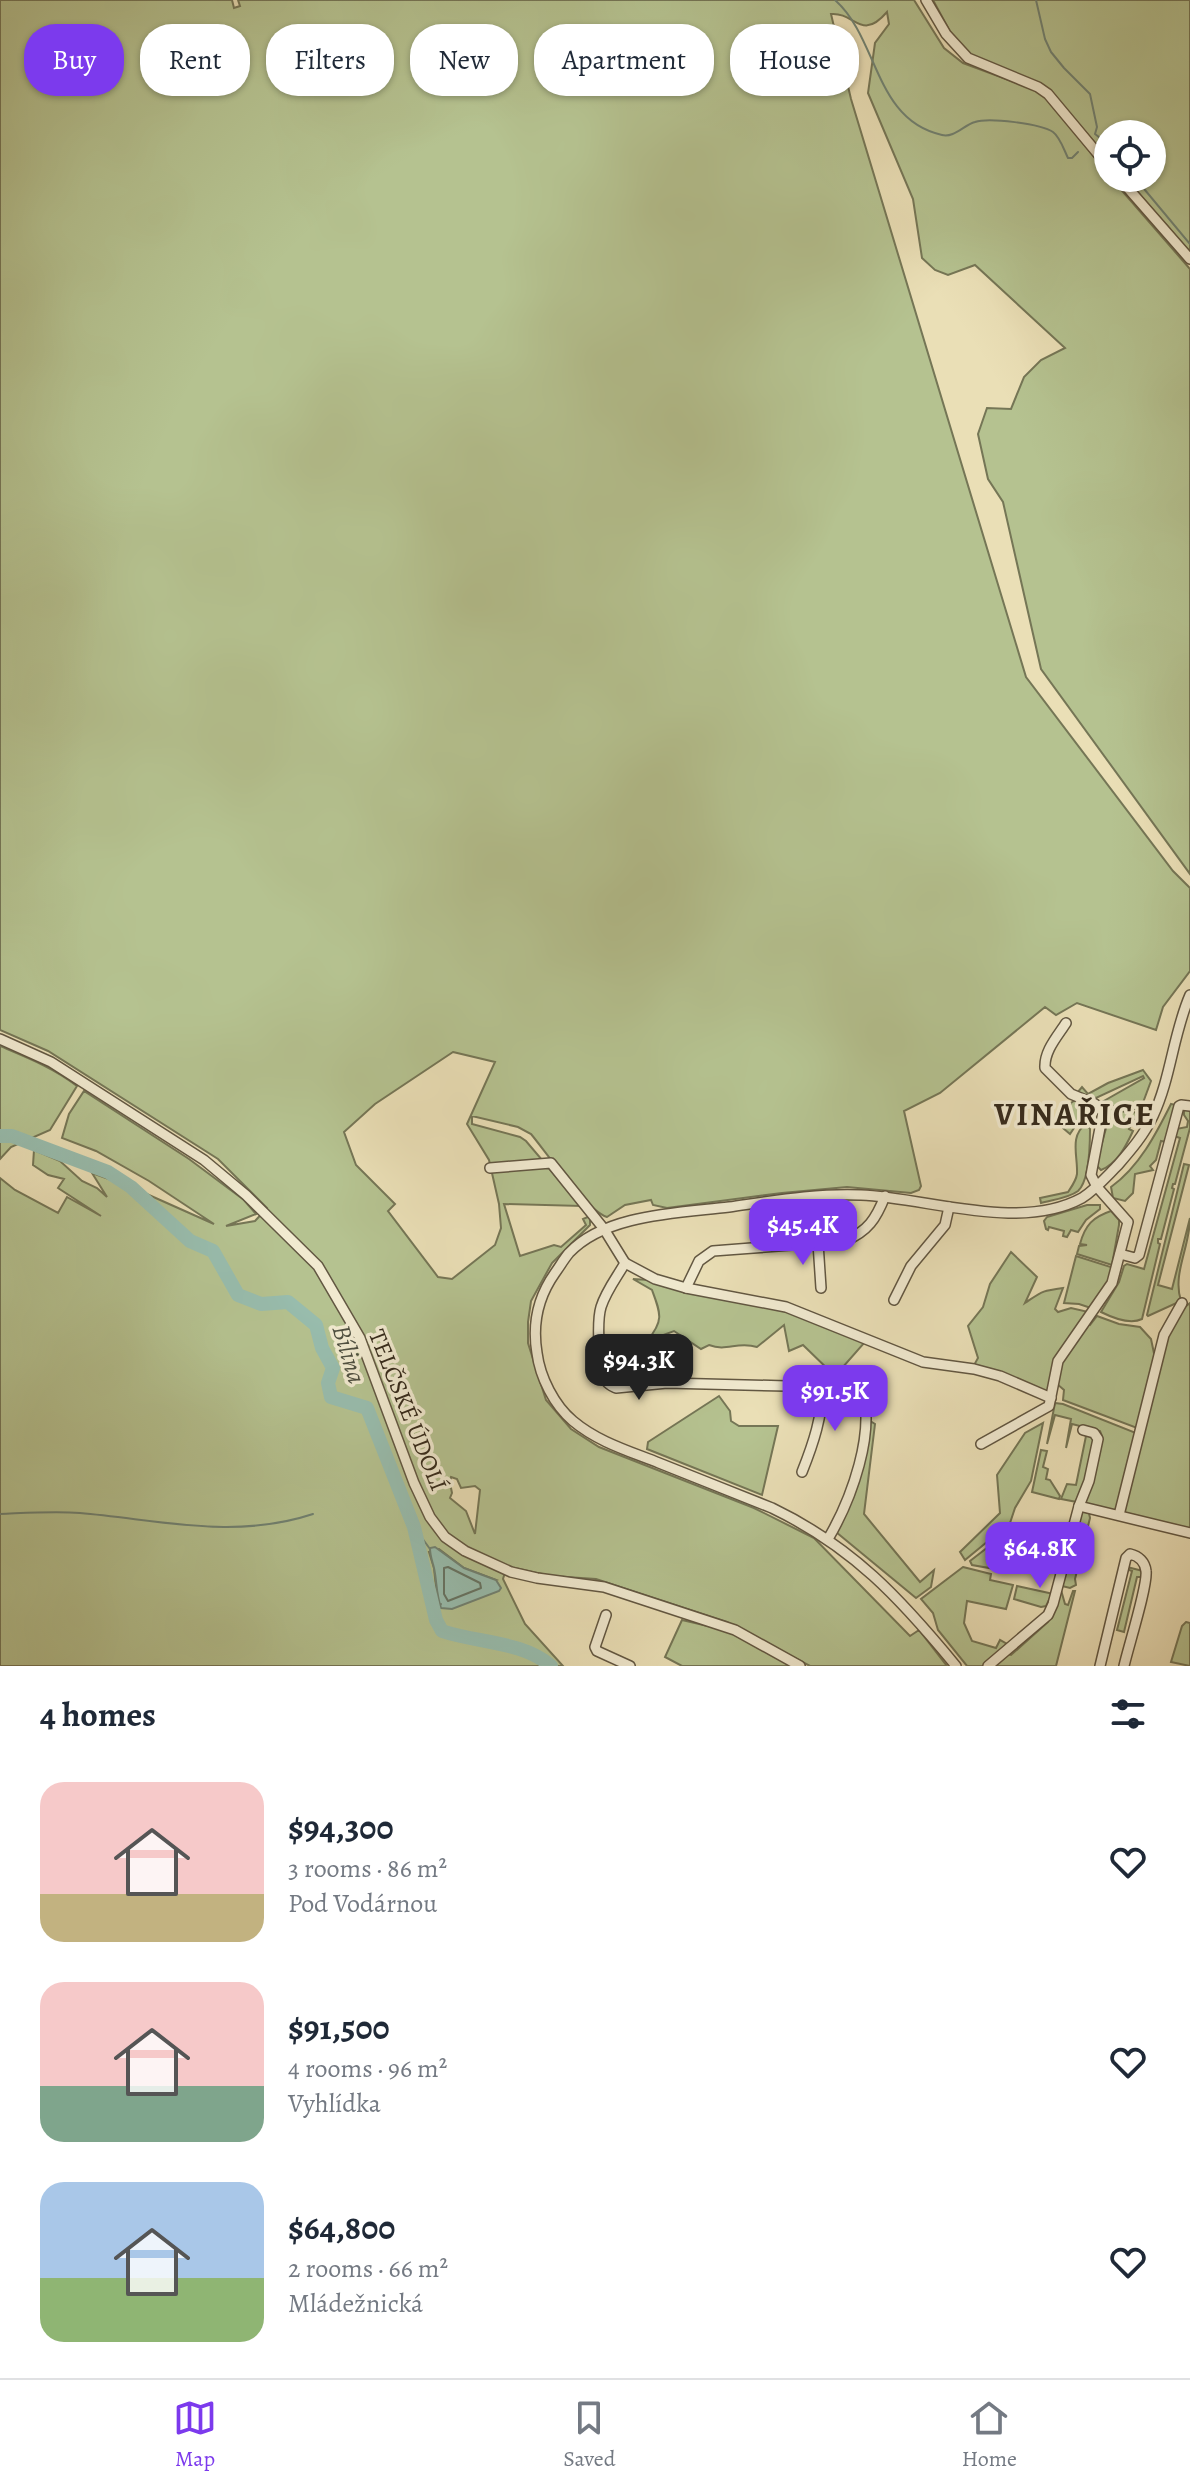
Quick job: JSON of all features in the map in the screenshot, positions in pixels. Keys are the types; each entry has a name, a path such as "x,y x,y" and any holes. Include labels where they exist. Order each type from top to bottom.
{"street":[{"path":"926,0 946,34 968,58 1048,94 1094,149"},
{"path":"1131,192 1190,259"},
{"path":"956,1666 893,1593 828,1539 772,1508 597,1438 570,1419 551,1395 538,1359 536,1314 541,1298 570,1252 604,1229 642,1219 781,1199 857,1195 1013,1213 1039,1211 1071,1203 1097,1187 1130,1152 1154,1115 1190,995"},
{"path":"981,1444 1049,1406 1061,1354 1112,1283 1128,1222 1097,1187 1091,1175 1103,1112 1095,1104 1071,1094 1045,1068 1050,1048 1066,1023"},
{"name":"TELČSKÉ ÚDOLÍ","path":"0,1039 51,1062 204,1160 246,1195 318,1266 360,1338 414,1483 430,1517 445,1537 465,1551 511,1572 604,1587 735,1630 800,1666"},
{"path":"1120,1254 1135,1258 1139,1255 1179,1106 1190,1106"},
{"path":"490,1168 551,1163 604,1229 625,1263 655,1279 786,1307 923,1362 1000,1376 1051,1398"},
{"path":"686,1288 699,1261 713,1251 845,1241 861,1234 873,1223 885,1196"},
{"path":"894,1300 911,1266 945,1225 949,1207"},
{"path":"818,1243 821,1288"},
{"path":"625,1263 606,1295 600,1313 603,1375 611,1386 667,1383 787,1386 811,1382 823,1385 850,1380 861,1386 866,1411 856,1480 847,1505 828,1539"},
{"path":"1119,1515 1164,1335 1182,1303"},
{"path":"802,1472 818,1432 823,1385"},
{"path":"988,1666 1048,1615 1089,1481 1098,1439 1097,1434 1083,1430"},
{"path":"1079,1506 1190,1533"},
{"path":"1100,1666 1126,1558 1130,1554 1138,1555 1146,1575 1124,1666"},
{"path":"606,1615 595,1647 597,1651 630,1666"}],"green space":[{"path":"0,0 232,0 234,8 240,6 238,0 914,0 944,48 963,63 1036,90 1046,97 1094,157 1094,192 1123,192 1190,269 1190,874 1041,669 1003,502 988,479 978,434 987,408 1011,409 1024,377 1041,360 1065,348 975,265 948,275 935,270 922,258 913,199 868,93 875,43 889,24 887,12 871,25 858,24 831,14 833,24 730,24 730,96 850,96 1026,677 1173,871 1190,888 1190,971 1163,1007 1156,1030 1077,1003 1056,1015 1045,1007 940,1093 904,1111 921,1186 911,1193 847,1187 667,1208 653,1205 651,1200 625,1205 607,1217 578,1193 531,1134 518,1127 472,1116 472,1124 526,1141 581,1206 504,1204 520,1256 554,1245 561,1247 586,1225 583,1219 590,1216 590,1225 552,1263 531,1301 528,1322 528,1343 546,1400 571,1429 599,1447 754,1508 814,1538 910,1636 919,1630 947,1666 810,1666 727,1622 596,1579 551,1576 507,1566 503,1579 525,1624 563,1666 0,1666 0,1178 15,1190 58,1213 67,1197 101,1216 58,1188 64,1179 48,1175 33,1165 34,1150 60,1161 82,1181 107,1197 92,1173 214,1224 96,1151 62,1138 69,1114 84,1091 189,1159 244,1200 256,1214 226,1226 255,1221 267,1208 218,1159 48,1051 0,1030","holes":["453,1052 495,1062 467,1124 489,1160 501,1228 495,1245 452,1279 438,1277 388,1211 395,1204 356,1165 344,1132 375,1104","451,1477 457,1479 461,1488 475,1486 480,1490 475,1534 466,1511 450,1498","439,1549 464,1568 496,1580 437,1597 429,1552"]},
{"path":"933,0 1190,0 1190,252 1137,192 1166,192 1166,120 1094,120 1094,142 1052,93 970,55 953,37"},
{"path":"0,1046 49,1068 77,1086 50,1130 11,1147 0,1159"},
{"path":"1143,1070 1151,1081 1141,1108 1126,1109 1102,1102 1143,1076 1096,1098 1077,1093 1082,1087 1088,1094"},
{"path":"1075,1100 1088,1107 1070,1134 1060,1123"},
{"path":"1171,1104 1176,1105 1166,1142 1161,1141 1156,1160 1150,1166 1153,1170 1135,1174 1133,1193 1125,1201 1113,1198 1111,1187 1138,1160"},
{"path":"1105,1106 1128,1113 1139,1112 1129,1129 1133,1131 1124,1148 1112,1163 1101,1170 1096,1165 1108,1121"},
{"path":"1184,1109 1190,1109 1190,1128 1161,1239 1158,1239 1160,1244 1142,1319 1127,1321 1116,1318 1101,1312 1119,1282 1124,1266 1127,1264 1144,1269 1180,1138 1174,1136 1176,1129 1187,1127"},
{"path":"1086,1124 1090,1129 1089,1153 1082,1186 1070,1195 1041,1203 1040,1198 1068,1192 1074,1183 1077,1174 1076,1140"},
{"path":"1184,1164 1189,1165 1158,1285 1172,1289 1190,1218 1180,1271 1181,1301 1148,1316 1147,1315"},
{"path":"1087,1205 1100,1205 1100,1209 1086,1220 1078,1232 1071,1230 1067,1237 1063,1236 1064,1231 1046,1229 1044,1221 1047,1217"},
{"path":"1111,1211 1119,1220 1112,1265 1077,1254 1079,1246 1087,1245 1080,1244 1087,1227 1099,1216"},
{"path":"1011,1252 1037,1277 1025,1303 1042,1292 1063,1288 1055,1309 1058,1312 1071,1308 1088,1312 1091,1308 1064,1303 1076,1256 1114,1268 1106,1287 1056,1358 1049,1393 1001,1373 973,1367 978,1358 968,1326 983,1307 990,1284"},
{"path":"633,1279 780,1307 865,1342 835,1376 803,1345 789,1351 784,1325 757,1347 709,1345 701,1349 674,1331 647,1341 656,1328 659,1311 652,1290"},
{"path":"1190,1303 1190,1530 1124,1513 1166,1333 1181,1310"},
{"path":"1097,1316 1140,1327 1151,1339 1155,1358 1137,1428 1063,1400 1064,1390 1057,1384 1062,1361"},
{"path":"719,1396 730,1411 731,1421 739,1426 778,1426 762,1495 647,1449 648,1442"},
{"path":"1055,1403 1136,1433 1117,1509 1113,1511 1084,1504 1102,1436 1100,1431 1072,1424 1066,1448 1071,1419 1055,1415 1047,1444"},
{"path":"867,1419 875,1424 864,1514 920,1582 934,1570 931,1587 916,1598 836,1532 856,1490"},
{"path":"1043,1423 1031,1481 1010,1523 965,1560 960,1552 1000,1513 997,1475 1025,1433"},
{"path":"1082,1433 1094,1440 1086,1478 1077,1502 1061,1499 1067,1484 1076,1485 1086,1436"},
{"path":"1041,1450 1047,1451 1043,1467 1048,1469 1046,1479 1050,1480 1059,1499 1032,1492"},
{"path":"1081,1509 1089,1513 1090,1518 1076,1585 1070,1588 1062,1586"},
{"path":"1001,1537 1004,1539 995,1569 972,1565 970,1561"},
{"path":"963,1567 991,1574 990,1580 1013,1585 1006,1609 967,1601 964,1623 972,1641 996,1648 1000,1640 1007,1644 984,1666 967,1666 938,1630 933,1613 921,1599"},
{"path":"1127,1567 1143,1571 1142,1577 1137,1577 1124,1632 1117,1630 1132,1571"},
{"path":"1017,1586 1052,1594 1046,1606 1041,1607 1014,1599"},
{"path":"1061,1590 1068,1605 1075,1591 1056,1666 994,1666 1048,1622"},
{"path":"682,1620 725,1630 797,1666 682,1666 665,1657"},
{"path":"1186,1622 1190,1623 1190,1666 1171,1662"}],"water":[{"path":"435,1547 464,1568 496,1580 501,1588 452,1609 441,1608 430,1551"}],"waterway":[{"path":"835,0 861,35 890,96 903,113 920,126 946,135 982,121 1027,124 1053,132 1068,158 1078,152"},
{"path":"1036,0 1051,52 1090,94 1096,120"},
{"path":"1147,192 1190,244"},
{"name":"Bílina","path":"0,1136 12,1136 108,1172 131,1187 190,1241 213,1251 238,1295 261,1304 288,1302 316,1325 322,1348 333,1368 328,1383 331,1397 367,1408 414,1527 436,1620 442,1631 513,1647 551,1666"},
{"path":"0,1514 70,1512 226,1527 284,1522 313,1514"},
{"path":"414,1527 430,1549"},
{"path":"434,1612 441,1604"}],"district":[{"name":"VINAŘICE","path":"1075,1114"}]}
